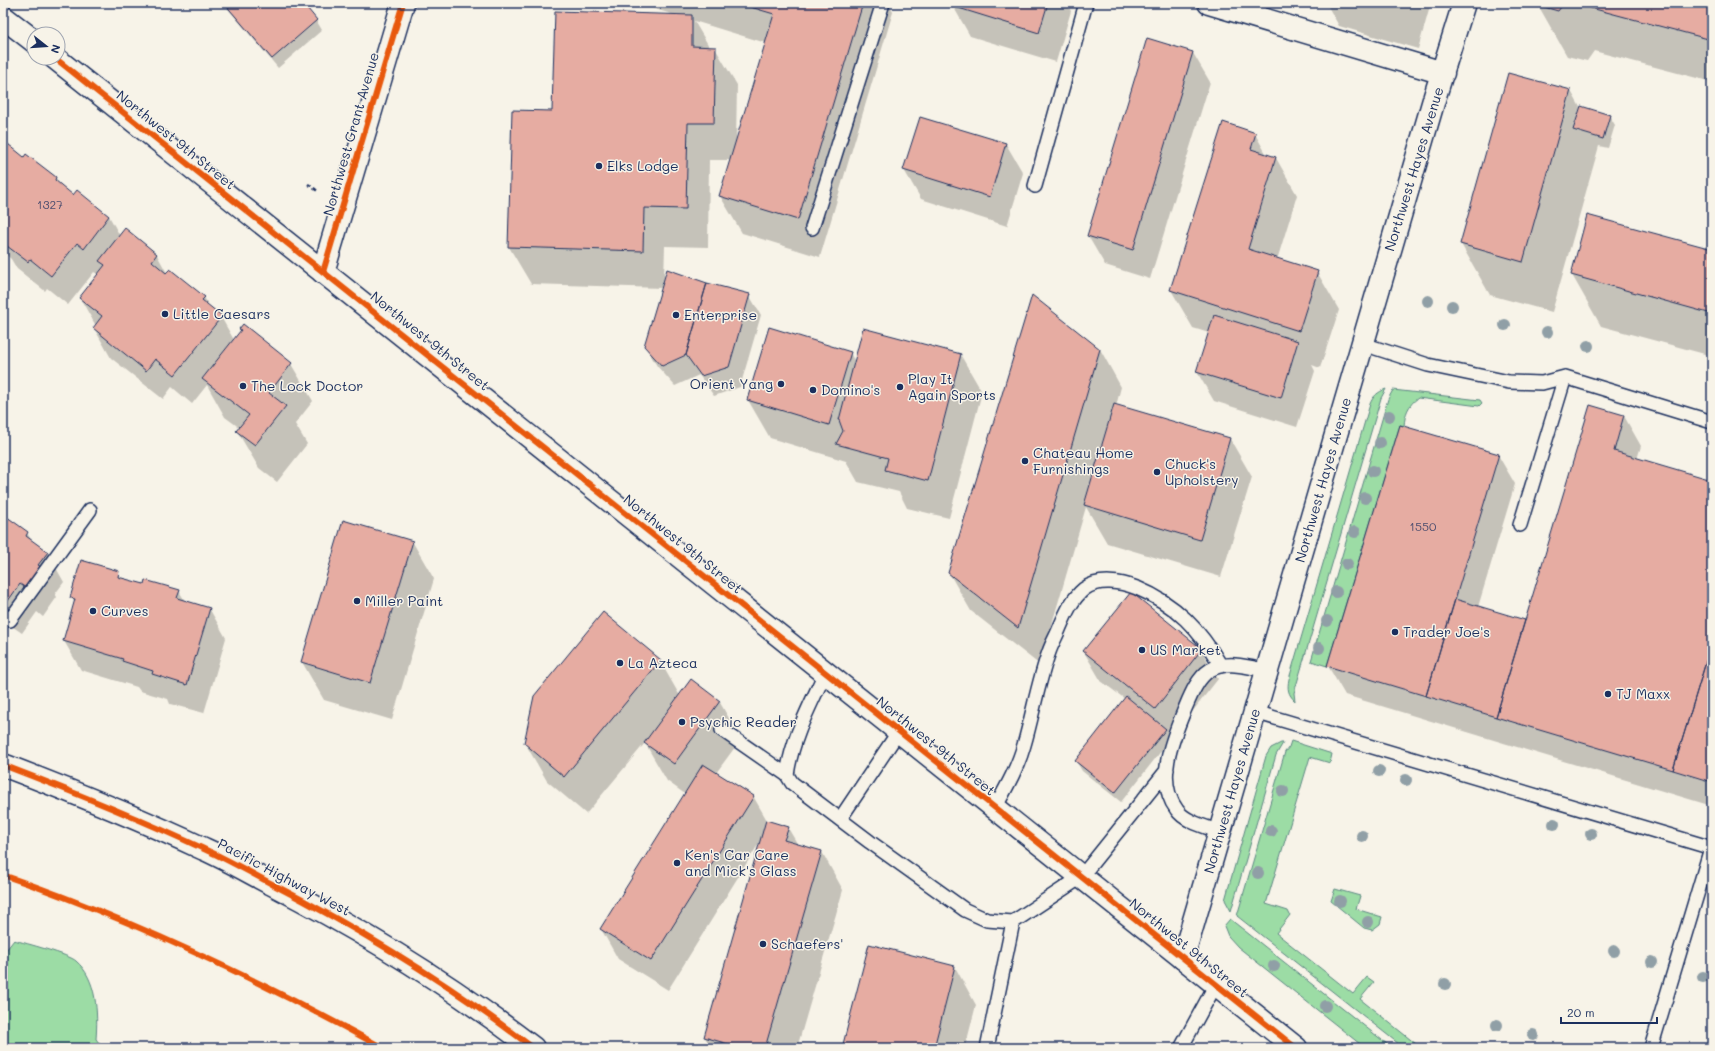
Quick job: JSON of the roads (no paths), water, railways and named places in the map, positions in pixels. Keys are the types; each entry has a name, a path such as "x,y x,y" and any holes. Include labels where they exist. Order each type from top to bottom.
{"main road":[{"name":"Northwest Grant Avenue","path":"323,272 403,3"},
{"name":"Northwest Hayes Avenue","path":"1183,958 1435,96 1464,3"},
{"path":"1222,5 1443,73"},
{"path":"3,17 26,35"},
{"name":"Northwest 9th Street","path":"65,66 1296,1048"},
{"name":"Pacific Highway West","path":"3,765 88,797 206,849 322,910 401,956 498,1022 533,1048"}],"lane":[{"path":"812,228 883,3"},
{"path":"1035,186 1086,3"},
{"path":"1363,344 1428,365 1509,382 1542,383 1565,377 1712,422"},
{"path":"1520,525 1565,377"},
{"path":"3,615 10,620 90,510"},
{"path":"995,808 1011,778 1024,747 1049,652 1069,607 1085,589 1098,584 1114,582 1126,584 1147,592 1177,611 1198,631 1221,666"},
{"path":"1220,832 1191,820 1177,812 1171,800 1167,785 1167,770 1171,746 1191,694 1203,676 1209,671 1221,666 1241,665 1267,671"},
{"path":"788,775 790,757 797,734 825,673"},
{"path":"1255,712 1712,848 1651,1048"},
{"path":"722,730 788,775 792,783 965,910 987,920 1013,922 1081,876 1167,770"},
{"path":"840,819 899,731"},
{"path":"987,1048 1013,922"},
{"path":"1181,1048 1216,984"}],"place":[{"name":"Elks Lodge","path":"599,166"},
{"name":"Little Caesars","path":"165,314"},
{"name":"Enterprise","path":"676,315"},
{"name":"Orient Yang","path":"781,384"},
{"name":"The Lock Doctor","path":"243,386"},
{"name":"Play It Again Sports","path":"900,387"},
{"name":"Domino's","path":"813,390"},
{"name":"Chateau Home Furnishings","path":"1025,461"},
{"name":"Chuck's Upholstery","path":"1157,472"},
{"name":"Miller Paint","path":"357,601"},
{"name":"Curves","path":"93,611"},
{"name":"Trader Joe's","path":"1395,632"},
{"name":"US Market","path":"1142,650"},
{"name":"La Azteca","path":"620,663"},
{"name":"TJ Maxx","path":"1608,694"},
{"name":"Psychic Reader","path":"682,722"},
{"name":"Ken's Car Care and Mick's Glass","path":"677,863"},
{"name":"Schaefers'","path":"763,944"}]}
